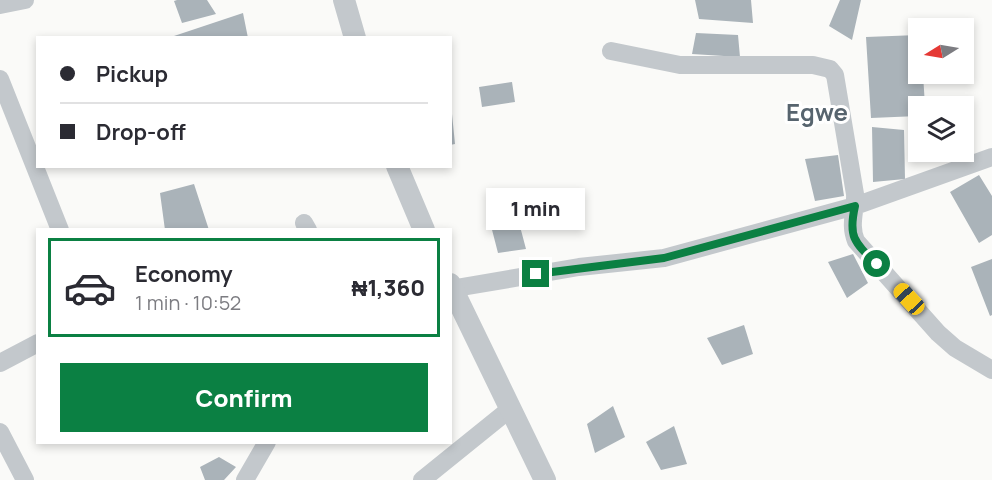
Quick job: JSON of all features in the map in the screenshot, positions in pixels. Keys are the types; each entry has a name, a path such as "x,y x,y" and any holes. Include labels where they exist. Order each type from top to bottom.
{"street":[{"path":"0,5 24,0"},
{"path":"344,0 354,36"},
{"path":"611,51 680,64 813,65 831,69 837,83 855,206 850,225 856,241 938,333 955,348 992,370"},
{"path":"1,86 59,228"},
{"path":"452,287 579,267 664,258 855,206 992,157"},
{"path":"400,176 423,228"},
{"path":"452,289 545,480"},
{"path":"0,363 36,344"},
{"path":"422,480 510,409"},
{"path":"0,432 25,480"},
{"path":"245,480 266,444"}],"building":[{"path":"207,0 216,14 182,23 174,1"},
{"path":"695,0 751,0 753,23 699,19"},
{"path":"840,0 861,0 852,40 829,26"},
{"path":"243,13 248,36 174,36"},
{"path":"696,33 738,35 740,57 692,54"},
{"path":"908,35 908,84 924,84 924,96 908,96 908,116 871,118 866,37"},
{"path":"512,82 515,102 482,107 479,87"},
{"path":"452,114 455,144 452,145"},
{"path":"872,127 904,130 905,179 873,182"},
{"path":"838,155 844,196 815,201 805,159"},
{"path":"979,175 992,196 992,235 979,243 950,192"},
{"path":"194,184 208,228 165,228 160,193"},
{"path":"517,215 526,249 498,253 490,222"},
{"path":"853,254 868,283 847,298 828,262"},
{"path":"992,259 992,315 990,316 971,267"},
{"path":"744,325 753,354 722,365 707,338"},
{"path":"613,406 625,437 595,453 587,424"},
{"path":"674,426 687,464 661,470 646,442"},
{"path":"219,457 236,467 224,480 205,480 200,467"}],"district":[{"name":"Egwe","path":"817,111"}],"route":[{"path":"536,274 664,258 799,219 855,206 850,225 856,241 877,264"}]}
